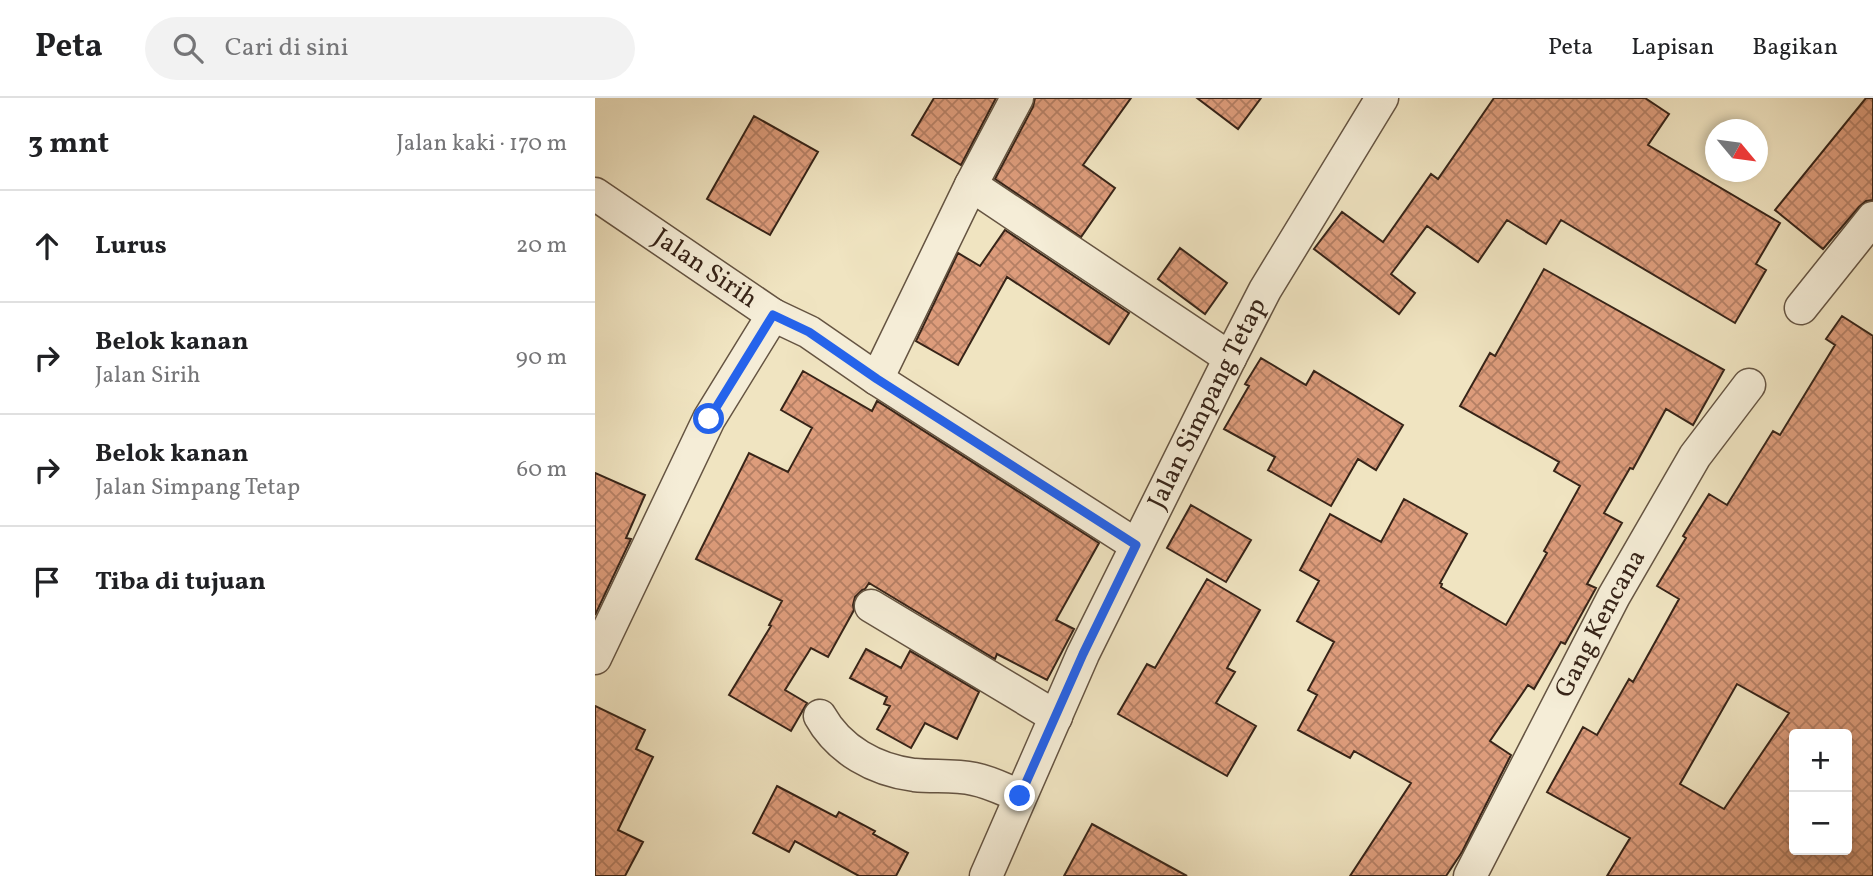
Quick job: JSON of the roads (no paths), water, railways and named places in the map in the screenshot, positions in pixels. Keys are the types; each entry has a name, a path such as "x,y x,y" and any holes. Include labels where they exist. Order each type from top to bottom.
{"street":[{"path":"877,379 971,185 1017,98"},
{"name":"Jalan Simpang Tetap","path":"986,876 1083,654 1230,358 1265,290 1382,98"},
{"path":"971,185 1230,358"},
{"name":"Jalan Sirih","path":"595,194 773,315 809,332 877,379 1136,545"},
{"path":"1801,308 1873,218"},
{"path":"595,657 709,419 773,315"},
{"name":"Gang Kencana","path":"1471,876 1614,596 1695,456 1749,385"},
{"path":"871,606 1056,717"},
{"path":"820,716 829,733 849,750 891,771 975,779 1020,796"}]}
